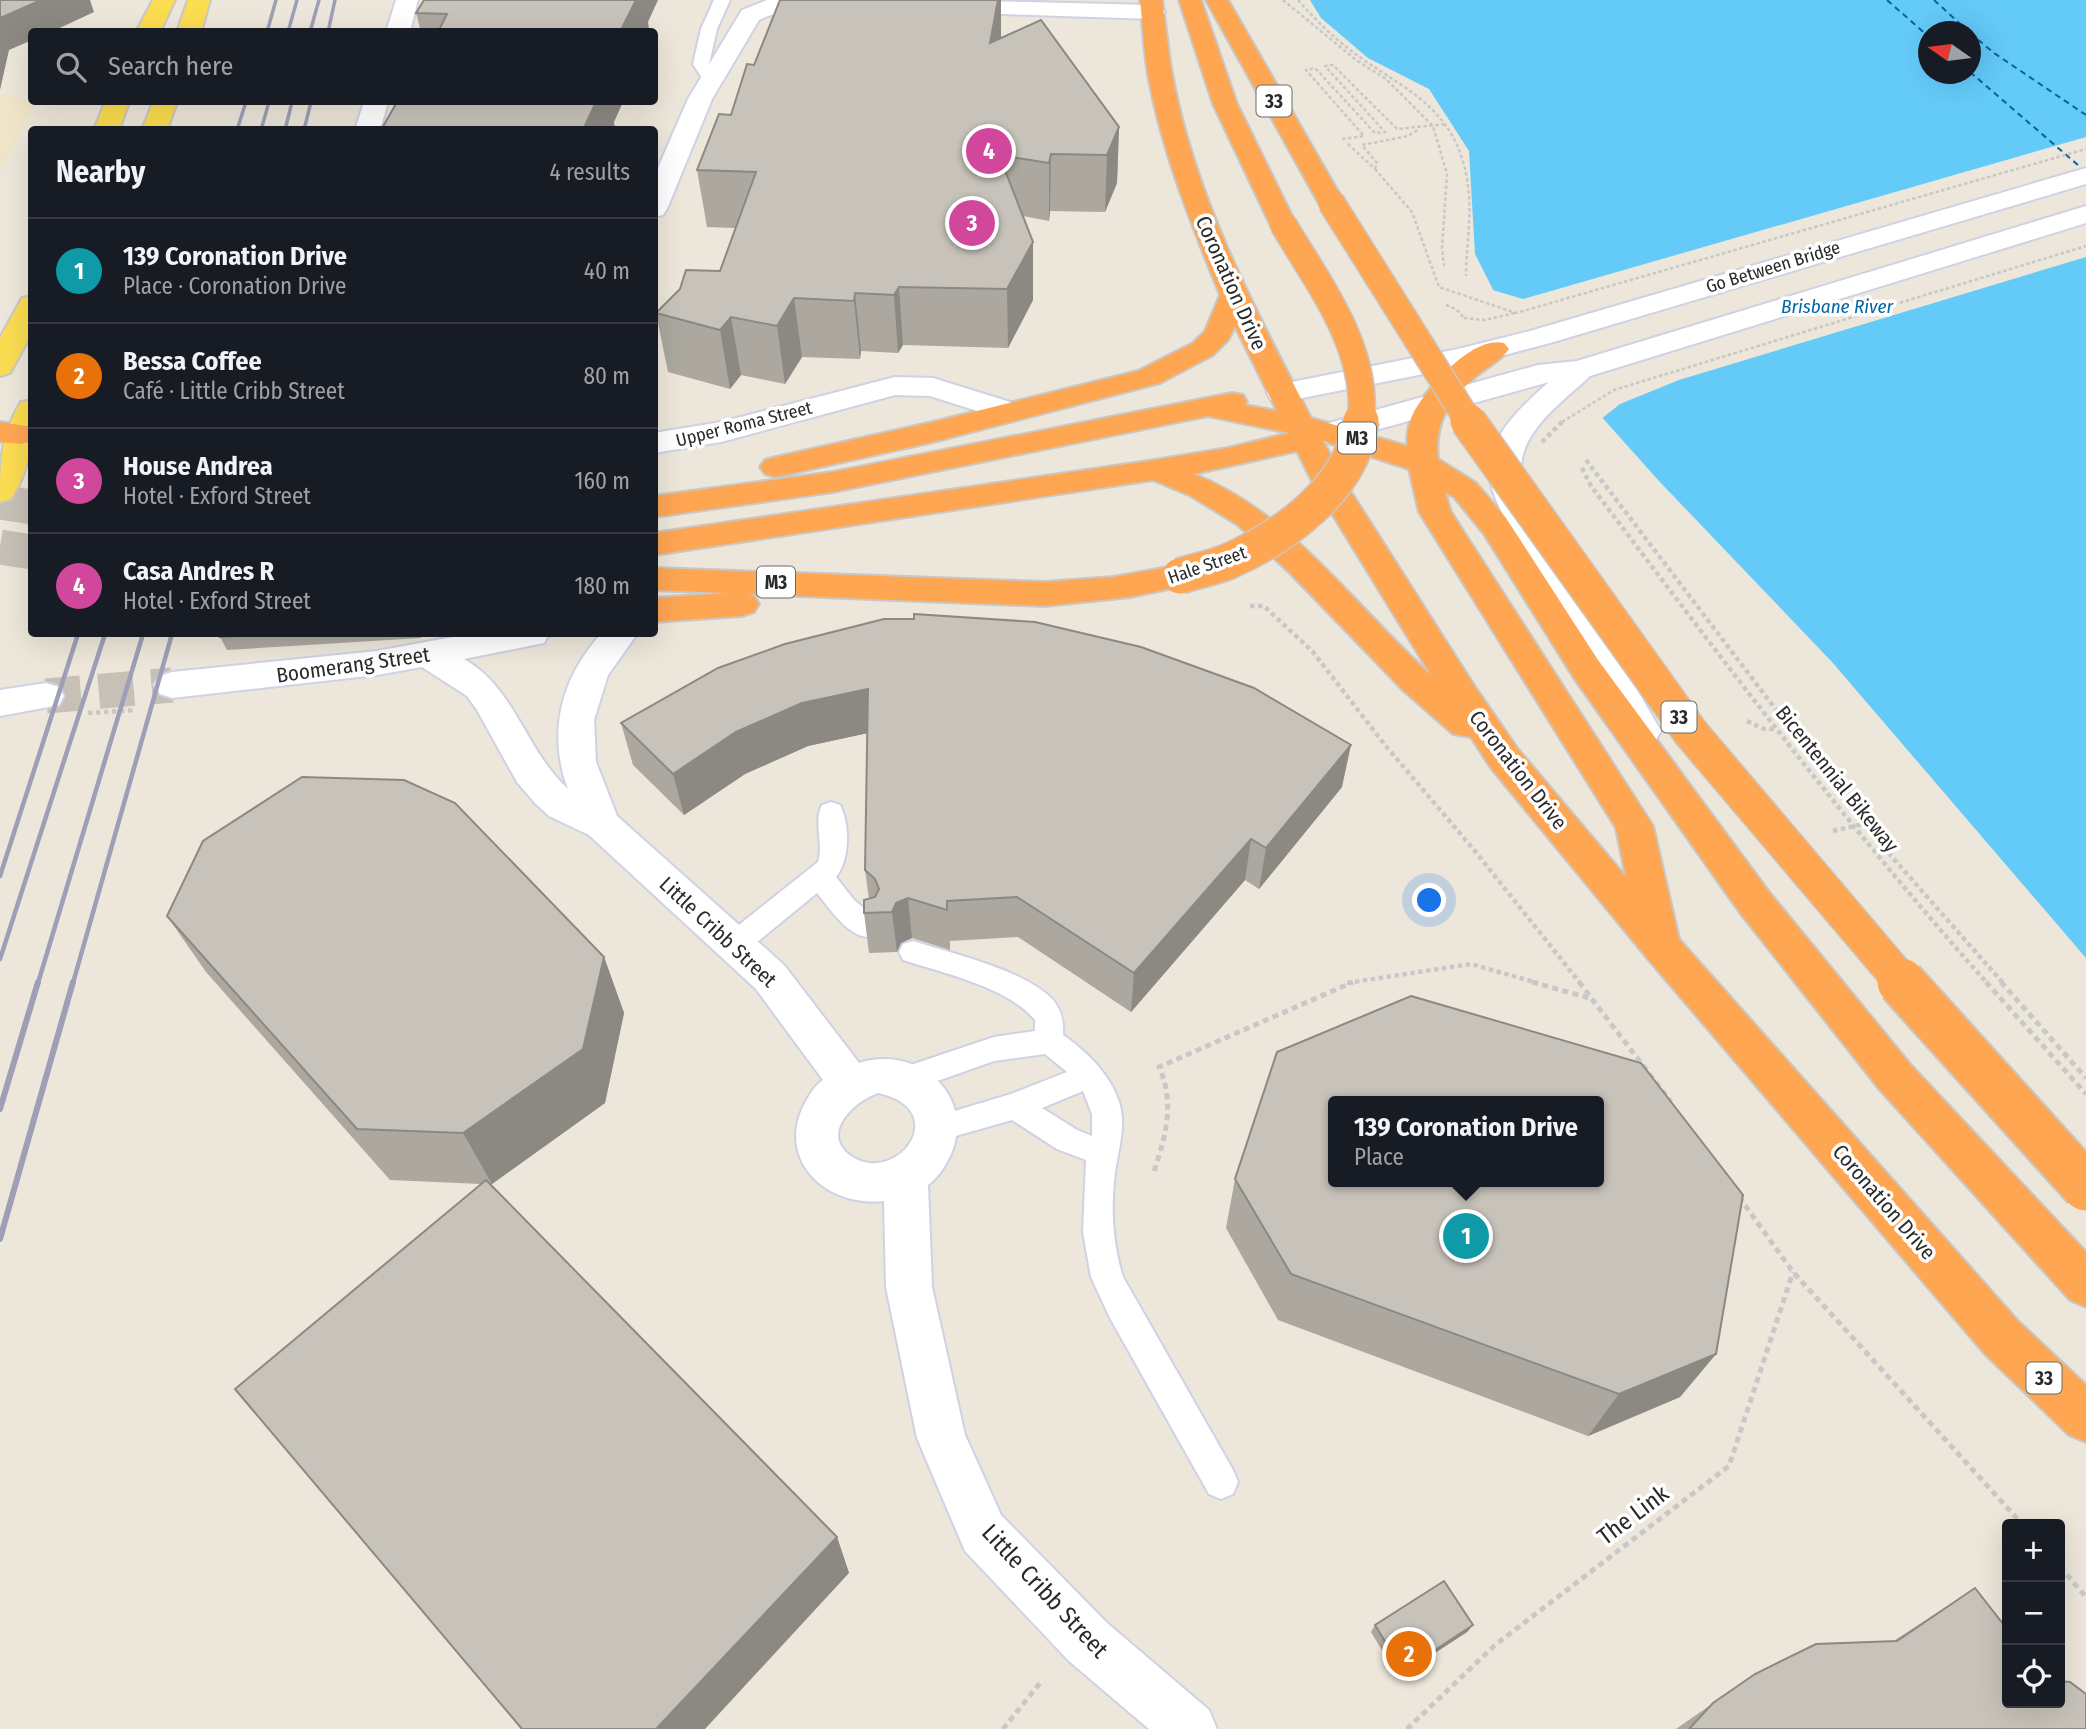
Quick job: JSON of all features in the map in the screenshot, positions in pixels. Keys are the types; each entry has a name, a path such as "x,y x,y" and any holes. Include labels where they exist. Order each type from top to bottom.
{"highway":[{"name":"Hale Street","path":"658,579 1045,594 1096,592 1146,584 1223,563 1299,519 1343,471 1357,439 1363,410 1363,387 1350,344 1283,224 1236,129 1190,0"},
{"name":"33","path":"1217,0 1331,202 1455,404 1691,733 1934,1020 2086,1187"},
{"name":"Coronation Drive","path":"1152,6 1161,80 1178,147 1199,209 1234,295 1282,393 1311,432 1430,646 1504,758 1662,947 2001,1337 2086,1418"},
{"path":"658,498 699,481 859,449 1149,377 1186,360 1218,334 1234,295"},
{"path":"1494,349 1459,374 1430,404 1422,432 1421,462 1434,512 1634,826 1662,947"},
{"path":"658,506 846,480 1282,393"},
{"path":"1208,407 1421,462 1465,490 1496,526 1586,669 1755,904 1895,1077 2086,1285"},
{"path":"658,543 1228,458 1311,432"},
{"path":"1155,470 1202,489 1249,517 1303,566 1416,682 1504,758"},
{"path":"658,610 803,600 897,588"}],"main road":[{"path":"150,28 164,0"},
{"path":"190,28 199,0"},
{"path":"108,126 116,105"},
{"path":"156,126 164,105"},
{"path":"0,367 28,312"},
{"path":"0,492 17,433"}],"street":[{"path":"399,28 407,0"},
{"path":"658,199 700,99 750,15 774,2 857,4"},
{"path":"923,6 1152,6"},
{"path":"368,126 375,105"},
{"name":"Go Between Bridge","path":"1282,393 1459,358 1541,337 2086,176"},
{"name":"Go Between Bridge","path":"1311,432 1430,404 1538,374 1580,370 2086,214"},
{"path":"1580,370 1537,410 1508,451 1505,469 1508,491 1692,818"},
{"name":"Upper Roma Street","path":"658,442 721,432 881,388 922,385 943,389 1009,412"},
{"name":"Boomerang Street","path":"172,685 429,655 517,637"},
{"name":"Little Cribb Street","path":"602,825 576,755 574,722 586,681 618,637"},
{"name":"Little Cribb Street","path":"429,655 479,687 490,701 530,772 548,793 562,806 602,825 770,976 849,1082"},
{"path":"0,703 46,696"},
{"path":"878,1075 906,1079 927,1094 938,1116 934,1147 922,1162 906,1175 887,1182 868,1183 849,1178 833,1168 821,1154 817,1139 818,1121 824,1106 835,1092 849,1082 878,1075"},
{"name":"Little Cribb Street","path":"906,1175 909,1287 941,1438 984,1533 1088,1642 1190,1729"}],"lane":[{"path":"711,79 701,64 709,29 722,0"},
{"path":"735,944 829,868 834,852 831,812"},
{"path":"820,877 845,908 868,928"},
{"path":"913,952 1010,987 1032,999 1046,1011 1050,1022 1049,1041"},
{"path":"906,1079 994,1049 1049,1041 1070,1054 1088,1076 1105,1105 1108,1116 1109,1129 1102,1153 1098,1236 1106,1276 1221,1482"},
{"path":"938,1128 1015,1106 1088,1076"},
{"path":"1015,1106 1067,1140 1102,1153"}],"path":[{"path":"1283,0 1356,60 1386,79 1433,127 1447,174 1441,248 1444,266"},
{"path":"1298,0 1316,21 1361,58 1425,98 1447,124 1457,143 1467,180 1466,276"},
{"path":"1447,124 1397,130 1334,65 1325,66 1385,132 1375,133 1315,68 1306,70 1364,136 1343,139 1367,165 1375,169 1412,212 1438,287 1516,313"},
{"path":"1375,169 1377,163 1362,145 1408,136 1418,129"},
{"path":"1456,309 1464,318 1485,320 1516,313 2086,149"},
{"path":"1539,452 1542,441 1568,416 1614,390 2086,246"},
{"path":"1586,460 1863,824 2086,1078"},
{"name":"Bicentennial Bikeway","path":"1582,468 1591,486 1776,729 1926,915 2086,1094"},
{"path":"1243,606 1264,606 1313,653 1638,1056 1676,1110"},
{"path":"1831,831 1863,824"},
{"path":"1154,1171 1165,1140 1168,1116 1159,1067 1350,982 1471,964 1590,998"},
{"path":"1731,1186 1793,1272 2017,1519"},
{"name":"The Link","path":"1407,1729 1495,1645 1729,1466 1793,1272"},
{"path":"2065,1573 2086,1597"},
{"path":"1003,1729 1040,1683"}],"shaded area":[{"path":"0,93 28,100 28,105 34,105 0,173"}],"water":[{"name":"Brisbane River","path":"1310,0 2086,0 2086,958 1832,662 1659,481 1556,366 1512,327 1475,254 1469,151 1429,89 1368,58 1321,18"}],"pier":[{"path":"2086,137 2086,257 1679,380 1620,404 1600,420 1553,368 1510,329 1489,289 1523,299"}],"building":[{"path":"0,0 41,0 0,18"},
{"path":"424,0 636,0 622,28 440,28 447,14 416,13"},
{"path":"780,0 998,0 990,43 1041,20 1119,127 1107,155 1051,154 1049,163 999,155 1033,242 1007,289 899,287 894,295 855,293 854,301 794,298 777,326 731,317 720,330 658,314 658,311 680,289 686,270 720,271 756,172 697,170 719,114 731,115 747,64 754,65"},
{"path":"395,105 595,105 585,126 383,126"},
{"path":"914,614 1035,622 1141,647 1254,688 1351,745 1266,848 1251,839 1134,973 1017,897 947,901 947,910 908,898 896,903 892,912 864,913 864,900 875,897 879,889 875,879 865,870 868,689 802,703 736,732 673,774 621,723 718,668 785,644 884,619 914,619"},
{"path":"302,777 404,780 455,803 604,957 583,1049 463,1133 357,1129 167,916 203,841"},
{"path":"1411,996 1641,1063 1743,1195 1716,1354 1619,1394 1291,1274 1235,1179 1277,1052"},
{"path":"486,1180 837,1537 656,1729 522,1729 235,1389"},
{"path":"1444,1581 1473,1625 1403,1671 1375,1625"},
{"path":"1975,1588 2002,1623 2002,1708 2065,1708 2065,1682 2070,1682 2086,1694 2086,1729 1689,1729 1713,1703 1755,1674 1816,1644 1897,1641"}],"ferry route":[{"path":"1887,0 1918,27"},
{"path":"1934,0 1957,21"},
{"path":"1981,42 2086,115"},
{"path":"1981,81 2086,172"}],"tunnel":[{"path":"0,502 28,506"},
{"path":"0,547 28,551"},
{"path":"46,696 172,685"}],"railway":[{"path":"268,28 276,0"},
{"path":"289,28 297,0"},
{"path":"311,28 319,0"},
{"path":"329,28 335,0"},
{"path":"238,126 245,105"},
{"path":"262,126 268,105"},
{"path":"286,126 291,105"},
{"path":"305,126 310,105"},
{"path":"0,876 77,637"},
{"path":"0,959 104,637"},
{"path":"38,983 142,637"},
{"path":"73,983 171,637"},
{"path":"0,1109 38,982"},
{"path":"0,1239 73,982"}],"place":[{"name":"Casa Andres R","path":"989,151"},
{"name":"House Andrea","path":"972,223"},
{"name":"139 Coronation Drive","path":"1466,1236"},
{"name":"Bessa Coffee","path":"1409,1654"}]}
